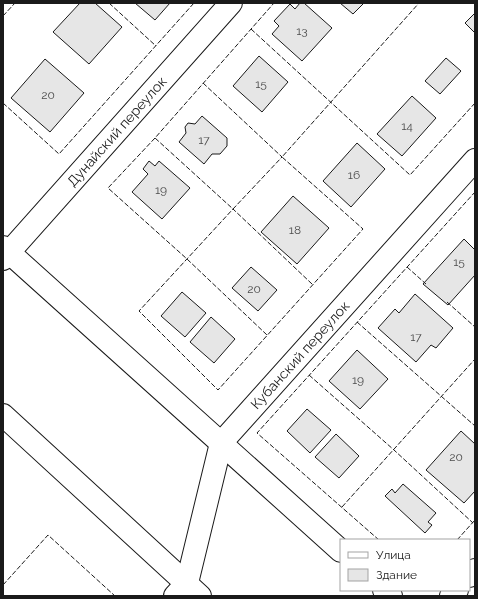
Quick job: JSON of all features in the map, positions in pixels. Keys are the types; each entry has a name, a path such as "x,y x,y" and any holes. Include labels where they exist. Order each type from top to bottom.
{"street":[{"name":"Дунайский переулок","path":"5,253 231,3"},
{"name":"Кубанский переулок","path":"187,592 221,443 475,160"},
{"path":"5,253 340,550"},
{"path":"3,415 187,592"}],"building":[{"path":"80,3 95,3 122,27 89,64 53,32"},
{"path":"135,3 170,3 155,20"},
{"path":"300,3 304,3 332,28 302,61 272,34 279,26 274,21 290,4 295,9"},
{"path":"340,3 364,3 353,14"},
{"path":"475,13 475,33 465,23"},
{"path":"259,56 288,82 262,112 233,86"},
{"path":"446,58 461,71 440,94 425,81"},
{"path":"45,59 84,93 50,132 11,98"},
{"path":"412,96 436,118 402,156 377,134"},
{"path":"202,116 227,138 227,146 220,154 212,154 204,164 179,142 186,133 185,127 188,123 195,124"},
{"path":"357,143 385,169 351,207 323,181"},
{"path":"149,161 155,166 159,161 190,188 162,219 132,192 148,174 143,169"},
{"path":"293,196 329,228 297,264 261,232"},
{"path":"464,239 475,250 475,275 448,305 423,284"},
{"path":"251,267 277,290 258,311 232,288"},
{"path":"182,292 206,313 185,337 161,316"},
{"path":"415,294 453,328 436,348 431,345 416,362 378,328 395,309 399,313"},
{"path":"211,317 235,339 214,363 190,342"},
{"path":"357,350 388,379 360,409 329,381"},
{"path":"307,409 331,430 310,453 287,431"},
{"path":"461,431 475,444 475,491 464,503 426,470"},
{"path":"336,434 359,456 339,478 315,457"},
{"path":"403,484 436,513 428,522 432,525 425,533 385,496 392,489 395,493"}],"fence":[{"path":"3,16 15,3"},
{"path":"109,3 156,46"},
{"path":"3,103 59,154 194,3"},
{"path":"203,83 282,157 233,209 155,138 274,3"},
{"path":"312,284 233,209 139,311 218,390 363,229 282,157 419,3"},
{"path":"251,29 410,175 475,103"},
{"path":"155,138 108,188 187,259 267,335"},
{"path":"378,539 257,433 475,192"},
{"path":"407,267 426,284"},
{"path":"447,302 475,327"},
{"path":"357,322 475,426"},
{"path":"342,507 475,359"},
{"path":"309,375 394,450 473,523"},
{"path":"458,539 475,520"},
{"path":"3,585 48,535 115,596"}]}
